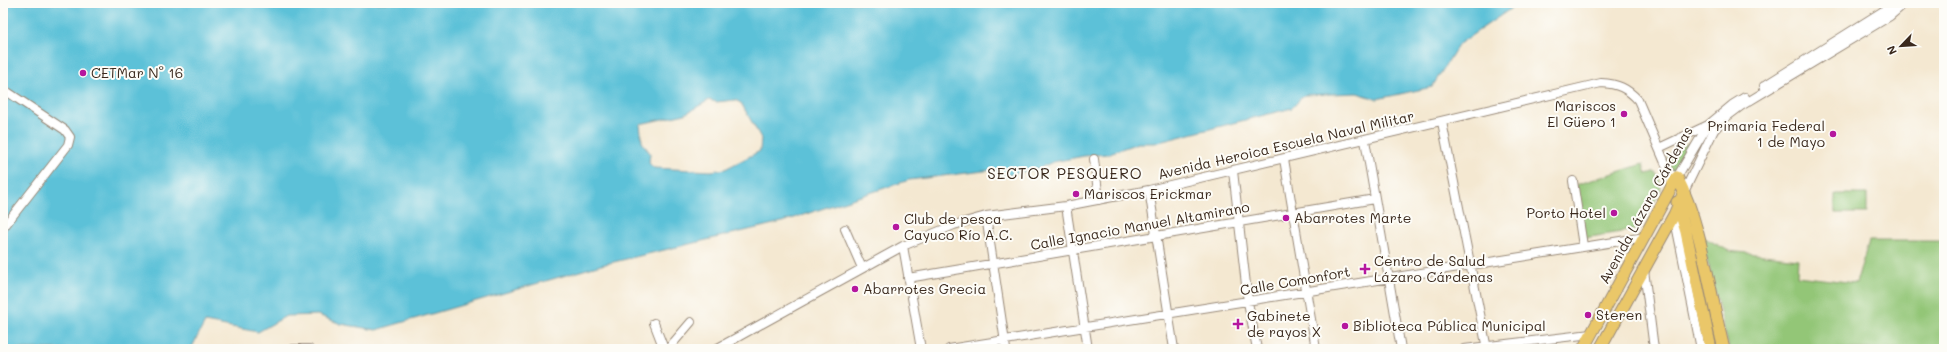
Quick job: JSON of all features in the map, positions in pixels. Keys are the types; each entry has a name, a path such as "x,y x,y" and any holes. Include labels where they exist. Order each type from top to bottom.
{"main road":[{"path":"1672,178 1684,192 1696,230 1724,349"},
{"path":"1672,178 1676,210 1686,232 1711,349"},
{"name":"Avenida Lázaro Cárdenas","path":"1583,349 1645,236 1672,178"},
{"name":"Avenida Lázaro Cárdenas","path":"1600,349 1644,270 1684,192"},
{"path":"1598,322 1611,328"}],"street":[{"name":"Avenida Lázaro Cárdenas","path":"1672,178 1708,125 1732,105 1896,3"},
{"name":"Avenida Lázaro Cárdenas","path":"1684,192 1714,130 1725,118 1741,106 1890,16 1905,3"},
{"name":"Avenida Heroica Escuela Naval Militar","path":"716,349 903,246 954,225 986,216 1066,206 1149,190 1284,160 1602,83 1616,84 1630,91 1638,100 1672,178"},
{"path":"3,89 65,130 70,137 68,145 3,228"},
{"path":"1442,122 1487,347"},
{"path":"1659,148 1708,125"},
{"path":"1365,140 1401,349"},
{"path":"1094,159 1100,200"},
{"path":"1284,160 1316,349"},
{"path":"1232,171 1240,222 1248,302 1257,349"},
{"path":"1573,181 1583,246"},
{"path":"1149,190 1174,349"},
{"name":"Calle Ignacio Manuel Altamirano","path":"908,278 1375,200"},
{"path":"1066,206 1088,349"},
{"path":"1676,210 1701,349"},
{"path":"986,216 1005,345"},
{"path":"845,229 862,268"},
{"name":"Calle Comonfort","path":"949,349 1005,345 1085,326 1169,315 1645,236"},
{"path":"903,246 921,349"},
{"path":"1644,270 1654,349"},
{"path":"654,322 664,349"},
{"path":"668,349 691,322"},
{"path":"1464,349 1591,334"},
{"path":"293,349 309,349"}],"green space":[{"path":"1689,143 1672,171 1667,160 1669,154"},
{"name":"Porto Hotel","path":"1643,164 1646,174 1655,172 1659,177 1661,190 1640,229 1584,238 1576,185"},
{"path":"1835,194 1867,194 1867,213 1835,213"},
{"path":"1701,236 1729,251 1798,259 1797,276 1856,283 1869,241 1944,241 1944,349 1729,349"}],"water":[{"path":"3,3 1519,3 1459,44 1432,87 1377,99 1357,93 1304,95 1292,108 1155,143 1138,143 1107,154 1084,156 1053,162 1039,168 1004,176 992,170 909,180 782,222 601,265 376,330 341,324 318,315 286,316 258,332 205,322 192,347 189,349 3,349","holes":["709,100 716,102 735,100 741,103 761,138 760,151 725,169 711,171 654,168 649,163 650,153 642,142 640,124 685,114"]}],"place":[{"name":"CETMar N° 16","path":"83,73"},
{"name":"Mariscos El Güero 1","path":"1624,114"},
{"name":"Primaria Federal 1 de Mayo","path":"1833,134"},
{"name":"Mariscos Erickmar","path":"1076,194"},
{"name":"Porto Hotel","path":"1614,213"},
{"name":"Abarrotes Marte","path":"1286,218"},
{"name":"Club de pesca Cayuco Río A.C.","path":"896,227"},
{"name":"Centro de Salud Lázaro Cárdenas","path":"1365,269"},
{"name":"Abarrotes Grecia","path":"855,289"},
{"name":"Steren","path":"1588,315"},
{"name":"Gabinete de rayos X","path":"1238,324"},
{"name":"Biblioteca Pública Municipal","path":"1345,326"}],"district":[{"name":"SECTOR PESQUERO","path":"1065,174"}]}
